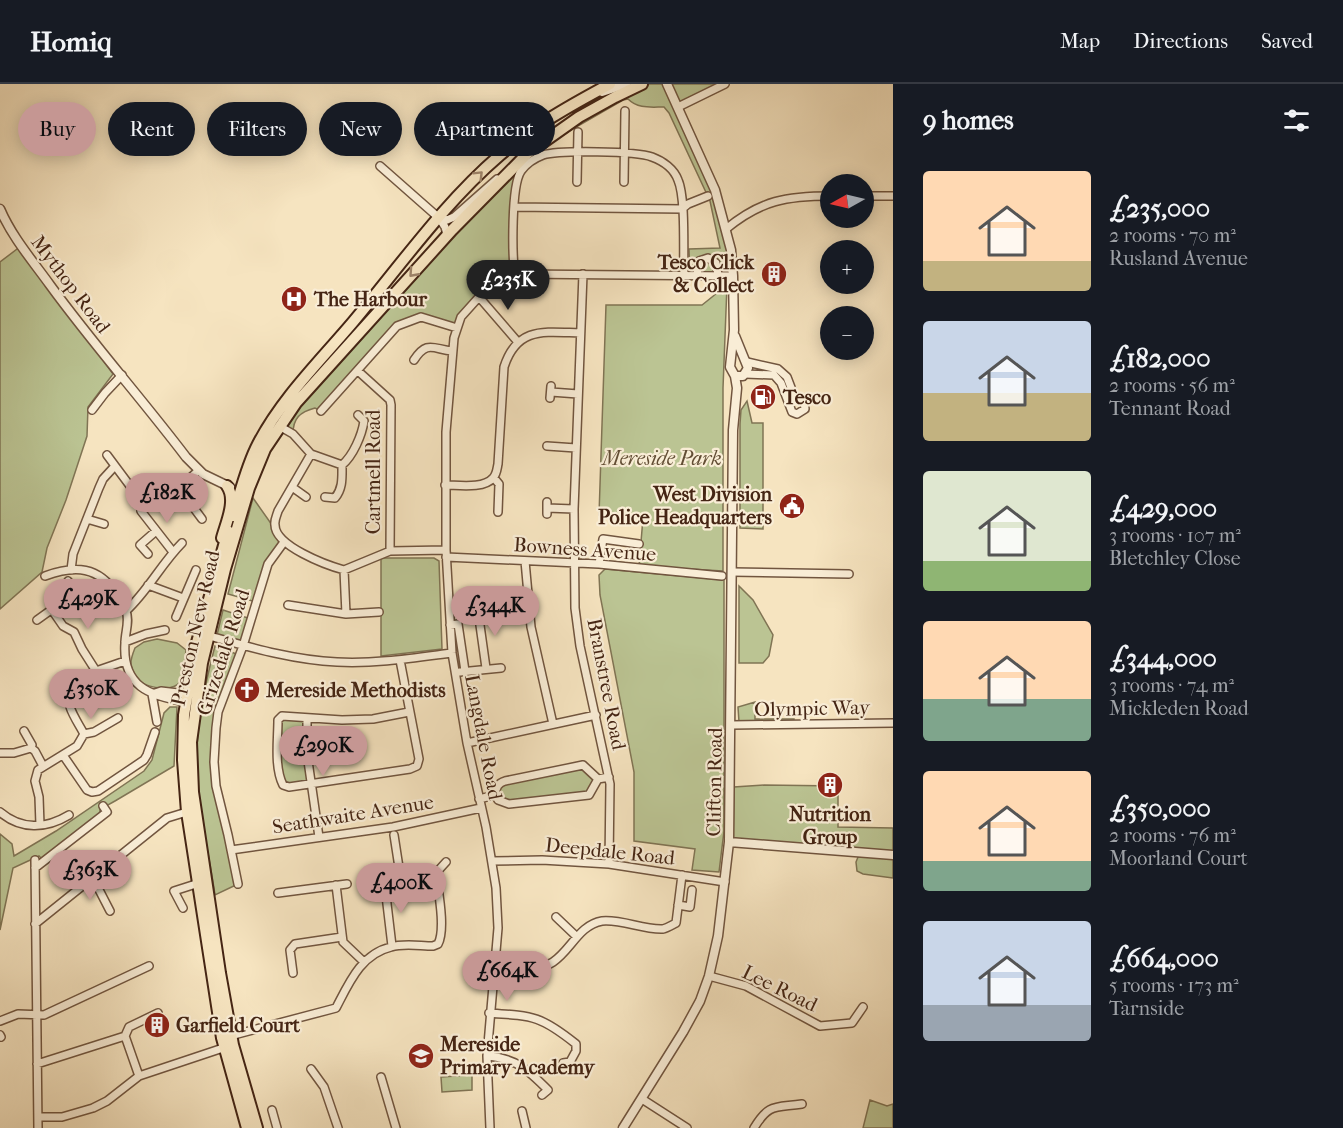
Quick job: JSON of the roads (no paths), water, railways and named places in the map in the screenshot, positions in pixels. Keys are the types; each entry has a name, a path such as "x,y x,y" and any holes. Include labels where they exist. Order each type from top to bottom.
{"highway":[{"name":"Preston New Road","path":"204,634 225,569 258,443 281,408 467,186 500,155 541,124 610,84"},
{"name":"Preston New Road","path":"247,1128 228,1042 199,883 191,811 191,699 223,547 244,491 279,426 309,387 447,235 510,170 548,138 606,102 642,84"},
{"path":"223,547 222,538 232,499 227,486"},
{"name":"Preston New Road","path":"191,811 228,1042 256,1128"}],"street":[{"path":"585,98 626,84"},
{"path":"677,106 725,84"},
{"name":"Clifton Road","path":"667,85 715,190 725,225 731,250 733,276 734,330 730,370 741,375"},
{"path":"624,182 625,111"},
{"path":"577,182 578,132"},
{"path":"515,275 514,207 518,177 530,163 544,155 578,153 624,153 650,156 668,166 678,180 681,190 684,275"},
{"path":"380,166 440,218 447,235"},
{"path":"440,218 447,220 454,217 488,186 510,170"},
{"path":"514,207 682,209 708,196"},
{"path":"725,225 776,200 797,196 820,196"},
{"path":"874,196 893,196"},
{"name":"Mythop Road","path":"0,208 6,223 21,246 69,311 186,458 212,480 244,491"},
{"path":"697,275 699,261 708,258 717,263 718,275"},
{"name":"Branstree Road","path":"583,274 574,509 575,608 580,646 609,777 609,864"},
{"name":"Langdale Road","path":"490,1128 487,1056 498,928 492,861 467,743 452,653 446,554 445,485 452,351 457,328 461,317 479,297 495,284 515,275 733,276"},
{"path":"479,297 517,341"},
{"path":"321,411 397,326 421,317 457,328"},
{"name":"Clifton Road","path":"623,1128 689,1022 709,976 718,936 729,842 735,411 741,375 748,369 734,330"},
{"path":"445,485 476,484 494,478 498,464 504,367 507,356 517,341 537,333 580,333"},
{"path":"414,360 425,347 452,351"},
{"path":"731,362 736,359 778,369 787,377 792,401 779,379 774,375 741,375"},
{"name":"Cartmell Road","path":"358,371 390,400 391,405 390,551"},
{"path":"92,410 122,375"},
{"path":"551,392 578,394"},
{"path":"325,497 335,498 339,493 342,482 342,465 352,456 363,428 364,421 358,415"},
{"path":"279,426 293,434 311,454 342,465"},
{"path":"547,446 576,448"},
{"path":"311,454 278,511 274,525 284,542 290,547 344,570 390,551"},
{"path":"106,456 139,498"},
{"path":"71,570 73,554 87,519 104,479 114,467"},
{"path":"199,470 179,488 202,519"},
{"path":"494,478 499,484 498,512"},
{"path":"292,487 306,497"},
{"path":"547,508 574,509"},
{"path":"141,511 173,552"},
{"path":"87,519 104,524"},
{"path":"148,554 140,545 156,531"},
{"path":"599,564 600,539 639,544"},
{"name":"Grizedale Road","path":"238,884 216,786 214,743 218,712 243,646 268,564 284,542"},
{"path":"126,611 143,595 148,585 182,543"},
{"name":"Bowness Avenue","path":"390,551 599,564 722,576"},
{"path":"525,561 531,627 553,724"},
{"path":"45,576 63,569 91,571 112,586 126,611 128,623 125,661 136,682 152,694 157,722"},
{"path":"176,617 196,570"},
{"path":"344,570 346,614"},
{"path":"732,572 849,574"},
{"path":"37,620 78,594 68,581"},
{"path":"148,585 183,598"},
{"path":"486,668 478,610 480,603 498,604"},
{"path":"288,604 346,614 379,612"},
{"path":"52,610 63,626 74,632 96,671"},
{"path":"450,624 458,624 465,671"},
{"path":"125,642 146,633 165,630"},
{"path":"204,634 243,646 289,656 336,662 400,660 452,653"},
{"path":"400,660 419,759 417,766 289,788 280,780 278,720 282,716 342,720 373,719 409,712"},
{"path":"84,734 69,705 68,697 71,688 96,671 125,661"},
{"path":"455,673 501,668"},
{"path":"152,694 161,691 191,699"},
{"path":"467,743 596,715"},
{"path":"308,717 307,754 319,837"},
{"path":"40,825 39,797 35,782 38,770 77,746 84,734 94,732 118,718"},
{"path":"110,723 116,732"},
{"name":"Olympic Way","path":"732,725 893,723"},
{"path":"24,731 32,745 31,748"},
{"path":"63,755 81,784 92,792 104,788 124,770 147,755 155,732"},
{"path":"0,753 14,753 31,748 44,766"},
{"path":"583,765 598,779 589,795 508,804 498,800 495,795 499,783 505,780 583,765"},
{"path":"598,779 609,777"},
{"path":"479,799 495,795"},
{"path":"38,1128 35,864 107,812 103,806"},
{"name":"Seathwaite Avenue","path":"231,850 393,827 481,808"},
{"path":"35,924 167,818 191,811"},
{"path":"0,812 11,821 21,825 51,824 69,815"},
{"path":"394,835 400,874"},
{"path":"729,842 893,855"},
{"name":"Deepdale Road","path":"492,861 542,860 609,864 725,882"},
{"path":"38,1116 62,1117 93,1108 107,1101 140,1076 228,1042 339,1010 349,981 364,962 379,951 392,946 438,944 441,939 441,925 436,873 446,862"},
{"path":"392,946 385,887 387,879 400,874 422,871 436,873"},
{"path":"494,968 520,971 535,969 551,963 578,937 584,928 602,921 664,929 676,923 682,875"},
{"path":"93,878 110,911"},
{"path":"183,908 174,891 199,883"},
{"path":"278,893 347,884"},
{"path":"336,885 343,942 364,962"},
{"path":"678,905 690,907 692,890"},
{"path":"556,917 578,937"},
{"path":"293,973 290,950 295,944 342,937"},
{"path":"0,1021 12,1015 44,1015 149,966"},
{"name":"Lee Road","path":"709,976 746,986 820,1026 852,1023 863,1007"},
{"path":"140,1076 125,1036 129,1027 158,1013"},
{"path":"489,1014 535,1017 546,1022 576,1044 576,1051 568,1064"},
{"path":"37,1064 125,1036"},
{"path":"487,1056 505,1057 519,1064 548,1090 542,1095"},
{"path":"311,1069 324,1087 338,1128"},
{"path":"381,1077 396,1128"},
{"path":"642,1099 687,1128"},
{"path":"754,1128 763,1112 771,1108 802,1104"},
{"path":"522,1111 526,1128"},
{"path":"271,1115 277,1128"}],"place":[{"name":"Tesco Click & Collect","path":"774,274"},
{"name":"The Harbour","path":"294,299"},
{"name":"Tesco","path":"763,397"},
{"name":"West Division Police Headquarters","path":"792,506"},
{"name":"Mereside Methodists","path":"247,690"},
{"name":"Nutrition Group","path":"830,785"},
{"name":"Garfield Court","path":"157,1025"},
{"name":"Mereside Primary Academy","path":"421,1056"}],"park label":[{"name":"Mereside Park","path":"662,458"}]}
